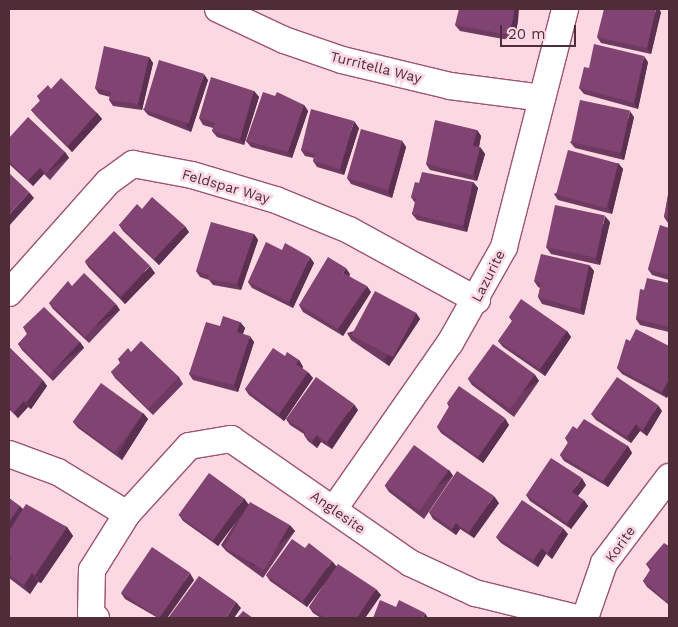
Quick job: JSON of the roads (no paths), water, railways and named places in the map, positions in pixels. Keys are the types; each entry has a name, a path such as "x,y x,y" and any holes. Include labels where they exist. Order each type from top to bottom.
{"street":[{"name":"Lazurite","path":"334,509 477,300 504,247 565,9"},
{"name":"Turritella Way","path":"223,10 284,40 342,60 450,86 542,98"},
{"name":"Feldspar Way","path":"9,293 108,182 133,164 192,175 276,200 349,230 477,300"},
{"name":"Anglesite","path":"96,618 91,613 92,570 127,514 189,446 231,439 410,563 474,593 577,618"},
{"path":"9,454 58,472 127,514"},
{"name":"Korite","path":"585,618 604,563 669,477"}]}
